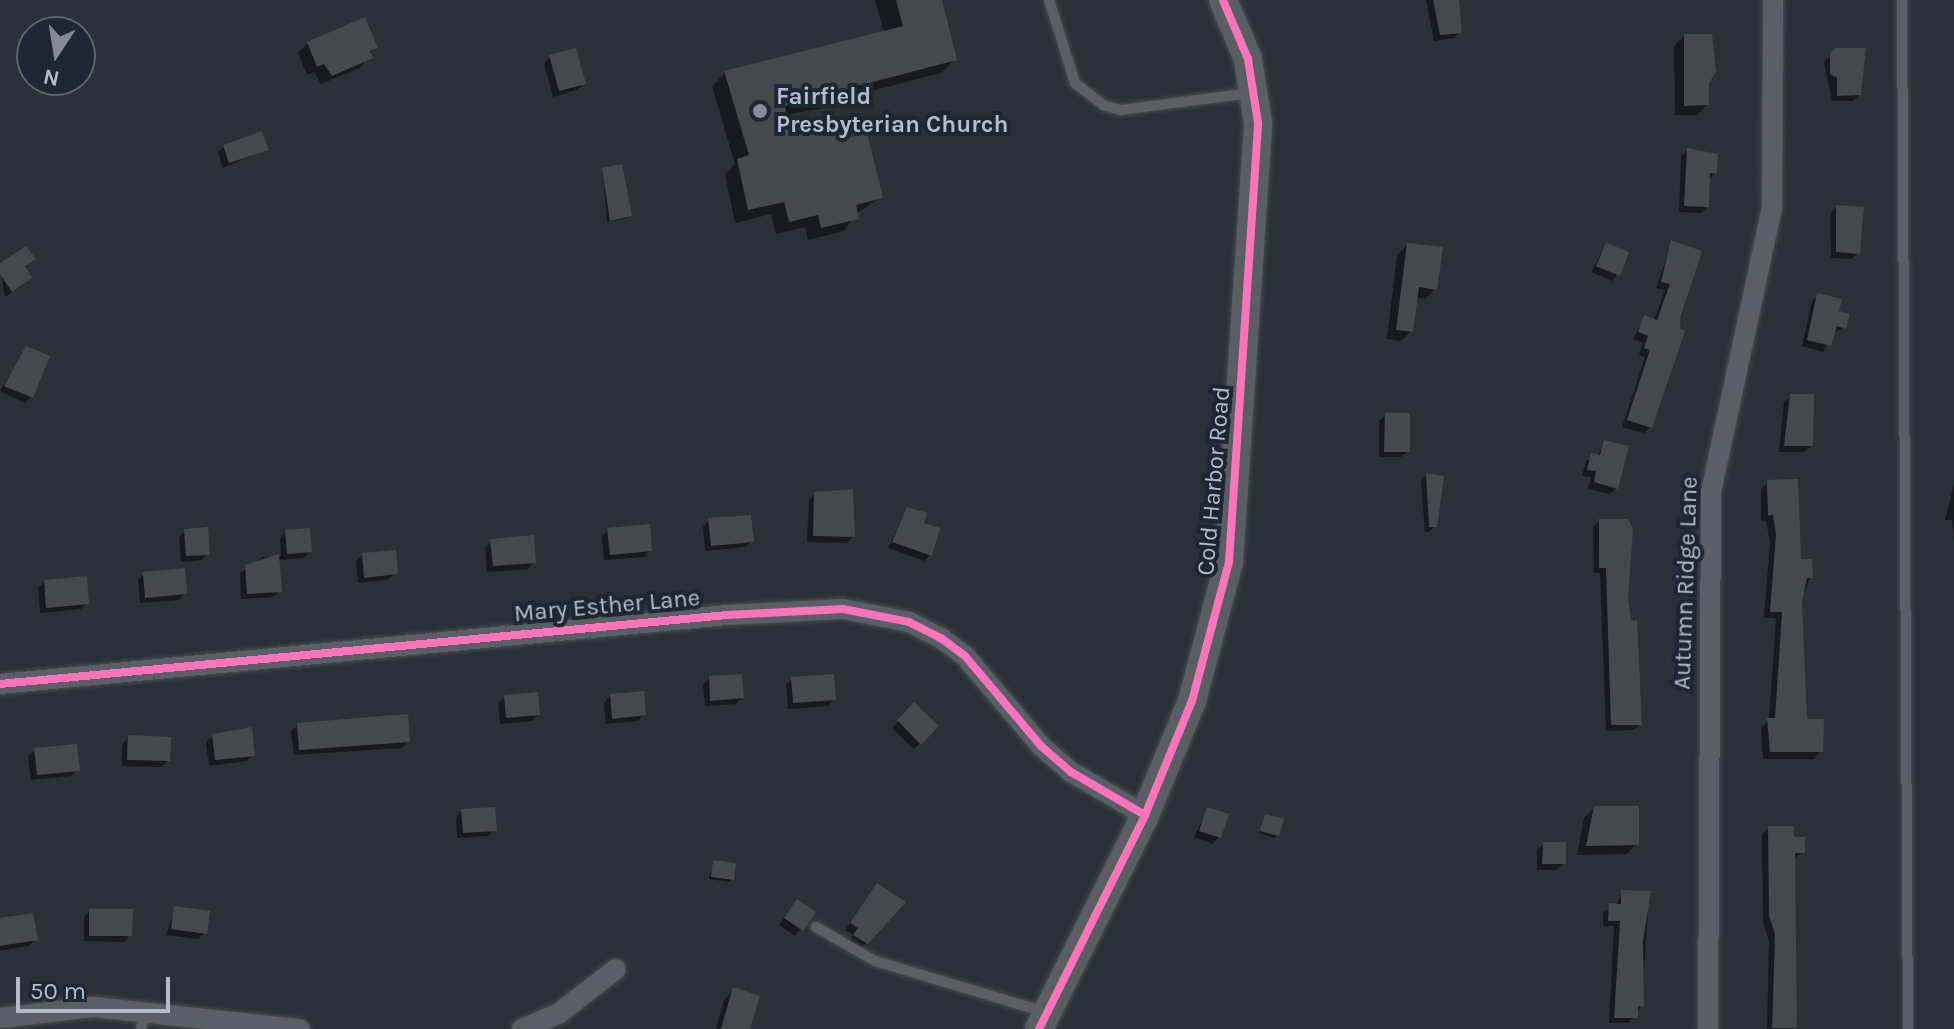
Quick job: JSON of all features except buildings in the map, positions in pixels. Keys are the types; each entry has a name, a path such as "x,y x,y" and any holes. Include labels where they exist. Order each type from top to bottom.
{"main road":[{"name":"Cold Harbor Road","path":"1043,1021 1145,815 1207,659 1229,562 1258,144 1256,92 1248,59 1223,0"}],"street":[{"name":"Autumn Ridge Lane","path":"1708,1029 1711,492 1772,207 1773,0"},
{"name":"Mary Esther Lane","path":"0,684 727,615 843,609 909,622 941,638 987,678 1041,746 1084,781 1145,815"},
{"path":"522,1029 558,1014 616,969"},
{"path":"0,1018 93,1007 142,1021 300,1029"}],"lane":[{"path":"1049,0 1075,83 1103,105 1121,110 1256,92"},
{"path":"1902,0 1908,1029"},
{"path":"816,927 875,961 1043,1021"}],"cycle path":[{"path":"1039,1029 1145,815 1192,701 1229,562 1258,123 1248,59 1223,0"},
{"path":"0,684 727,615 843,609 909,622 941,638 965,656 1041,746 1071,772 1145,815"}],"place":[{"name":"Fairfield Presbyterian Church","path":"760,111"}]}
